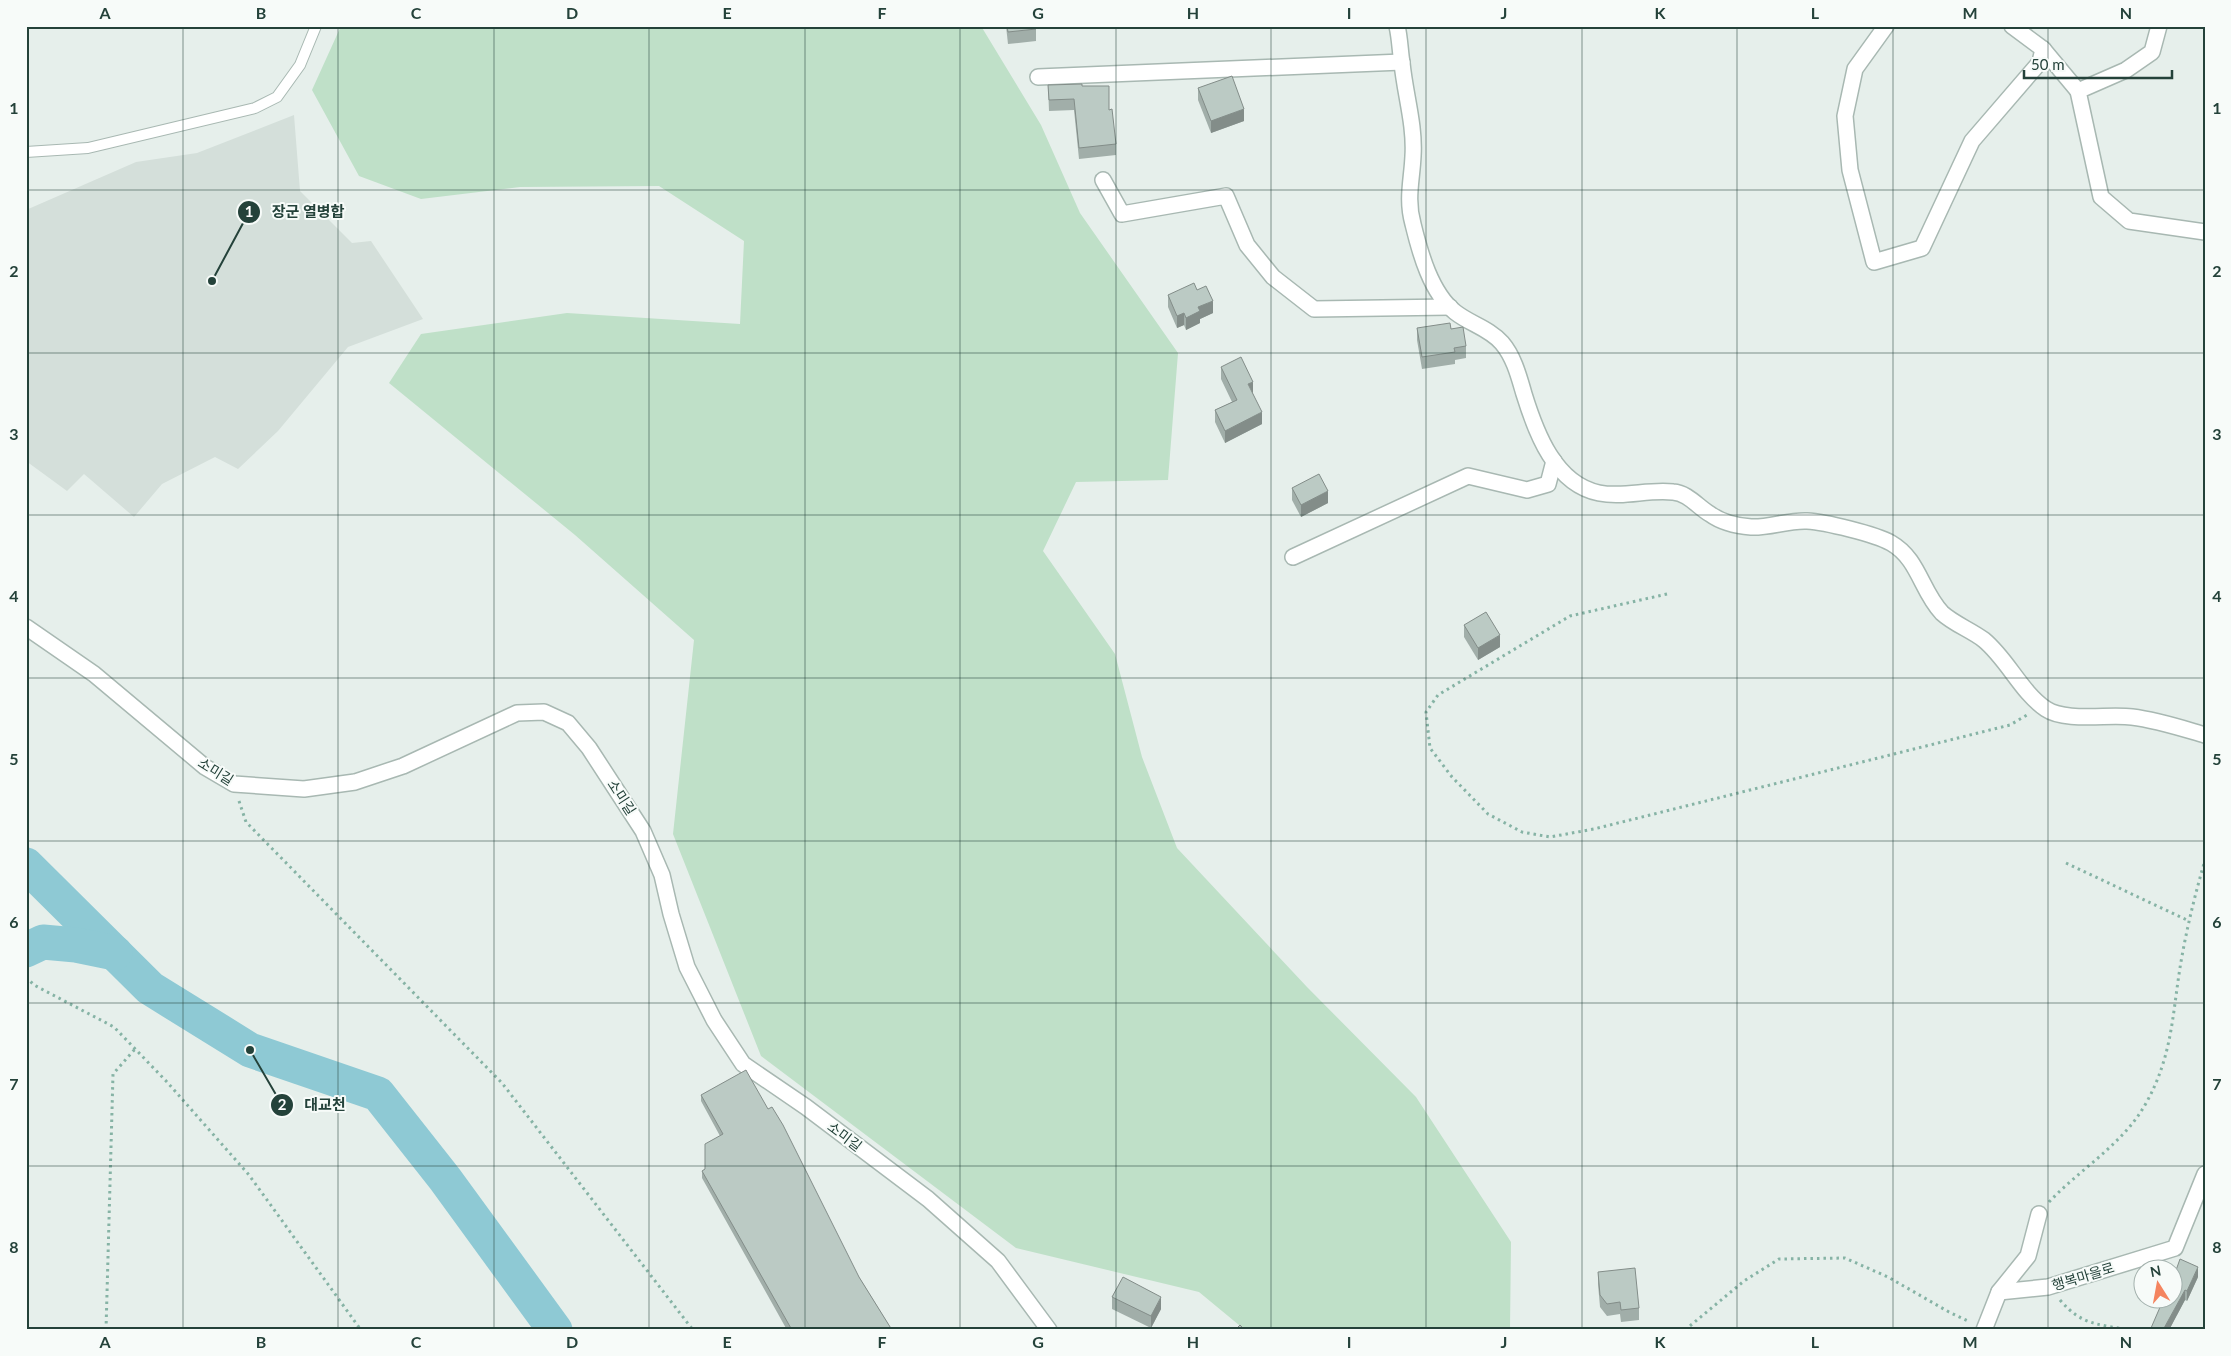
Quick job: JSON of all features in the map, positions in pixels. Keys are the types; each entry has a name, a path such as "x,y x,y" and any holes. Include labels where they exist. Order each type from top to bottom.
{"street":[{"path":"1397,26 1411,120 1414,155 1408,193 1412,221 1425,263 1440,296 1450,307 1457,314 1483,327 1503,344 1515,366 1529,411 1560,471 1579,487 1600,493 1622,495 1676,491 1693,500 1710,515 1732,524 1755,527 1781,522 1808,521 1858,532 1891,544 1913,563 1942,613 1984,640 2048,711 2068,716 2101,715 2132,717 2171,724 2205,735"},
{"path":"1886,26 1854,69 1845,116 1850,170 1874,262 1922,248 1972,141 2040,62 2043,49"},
{"path":"2012,26 2043,49 2078,92 2101,197 2129,221 2205,232"},
{"path":"2078,92 2126,70 2152,52 2159,26"},
{"path":"1038,77 1402,62"},
{"path":"1103,180 1122,214 1226,196 1247,245 1273,277 1314,309 1450,307"},
{"path":"1293,557 1468,476 1527,490 1548,484 1554,462"},
{"name":"소미길","path":"26,627 94,674 205,767 234,784 304,788 355,782 403,766 517,713 544,712 568,723 589,748 643,830 662,875 670,914 687,967 714,1020 743,1064 814,1113 928,1200 998,1261 1049,1330"},
{"name":"행복마을로","path":"1999,1292 2048,1287 2175,1248 2205,1174"},
{"path":"1984,1329 1999,1292 2028,1256 2039,1214"}],"lane":[{"path":"26,152 88,148 255,108 277,97 300,65 316,26"}],"path":[{"path":"1667,594 1570,616 1438,694 1426,712 1430,748 1452,776 1488,814 1522,832 1550,837 1594,829 2010,725 2043,706"},
{"path":"234,784 246,822 502,1083 693,1330"},
{"path":"2039,1214 2056,1194 2118,1140 2144,1106 2163,1066 2171,1037 2189,921 2205,860"},
{"path":"2066,863 2189,921"},
{"path":"26,977 34,985 114,1027 135,1049 249,1175 361,1330"},
{"path":"106,1330 113,1074 135,1049"},
{"path":"1685,1330 1744,1281 1779,1259 1845,1258 1888,1277 1949,1312 1984,1329"},
{"path":"2048,1287 2069,1312 2093,1325 2129,1330"}],"shaded area":[{"path":"294,115 300,191 352,243 371,241 423,319 348,347 278,431 238,469 215,457 162,484 134,517 84,474 67,491 26,461 26,210 136,162 197,153"}],"green space":[{"path":"341,26 981,26 1041,125 1080,213 1178,353 1168,480 1076,482 1043,551 1115,654 1142,757 1177,848 1307,987 1416,1097 1511,1242 1510,1330 1245,1330 1199,1292 1016,1248 761,1056 673,834 694,640 575,535 389,383 421,334 567,313 740,324 744,241 659,186 520,187 421,199 359,176 312,90"}],"building":[{"path":"1007,26 1036,26 1036,29 1008,32"},
{"path":"1232,76 1244,109 1211,121 1198,88"},
{"path":"1082,84 1082,86 1109,86 1109,110 1112,109 1116,144 1079,148 1074,99 1049,100 1048,85"},
{"path":"1194,283 1197,290 1206,286 1213,301 1198,307 1200,311 1186,318 1184,313 1177,316 1168,295"},
{"path":"1450,323 1451,329 1463,327 1466,346 1454,348 1455,352 1422,357 1417,328"},
{"path":"1241,357 1253,382 1248,384 1262,412 1225,431 1215,410 1237,400 1221,367"},
{"path":"1319,474 1328,491 1301,505 1292,488"},
{"path":"1486,612 1500,635 1478,648 1464,625"},
{"path":"746,1070 768,1109 772,1107 783,1125 859,1277 892,1330 792,1330 702,1171 705,1169 705,1144 723,1134 701,1095"},
{"path":"2184,1261 2198,1267 2187,1291 2184,1292"},
{"path":"1635,1268 1639,1308 1621,1310 1620,1302 1607,1304 1600,1295 1598,1272"},
{"path":"1123,1277 1161,1297 1151,1316 1112,1297"},
{"path":"2160,1308 2175,1308 2163,1330 2151,1328"},
{"path":"1240,1325 1245,1330 1235,1330"}],"waterway":[{"path":"26,865 150,988 250,1050 378,1094 445,1179 555,1330"},
{"path":"26,950 43,942 76,945 115,953"}],"place":[{"name":"장군 열병합","path":"212,281"},
{"name":"대교천","path":"250,1050"}]}
